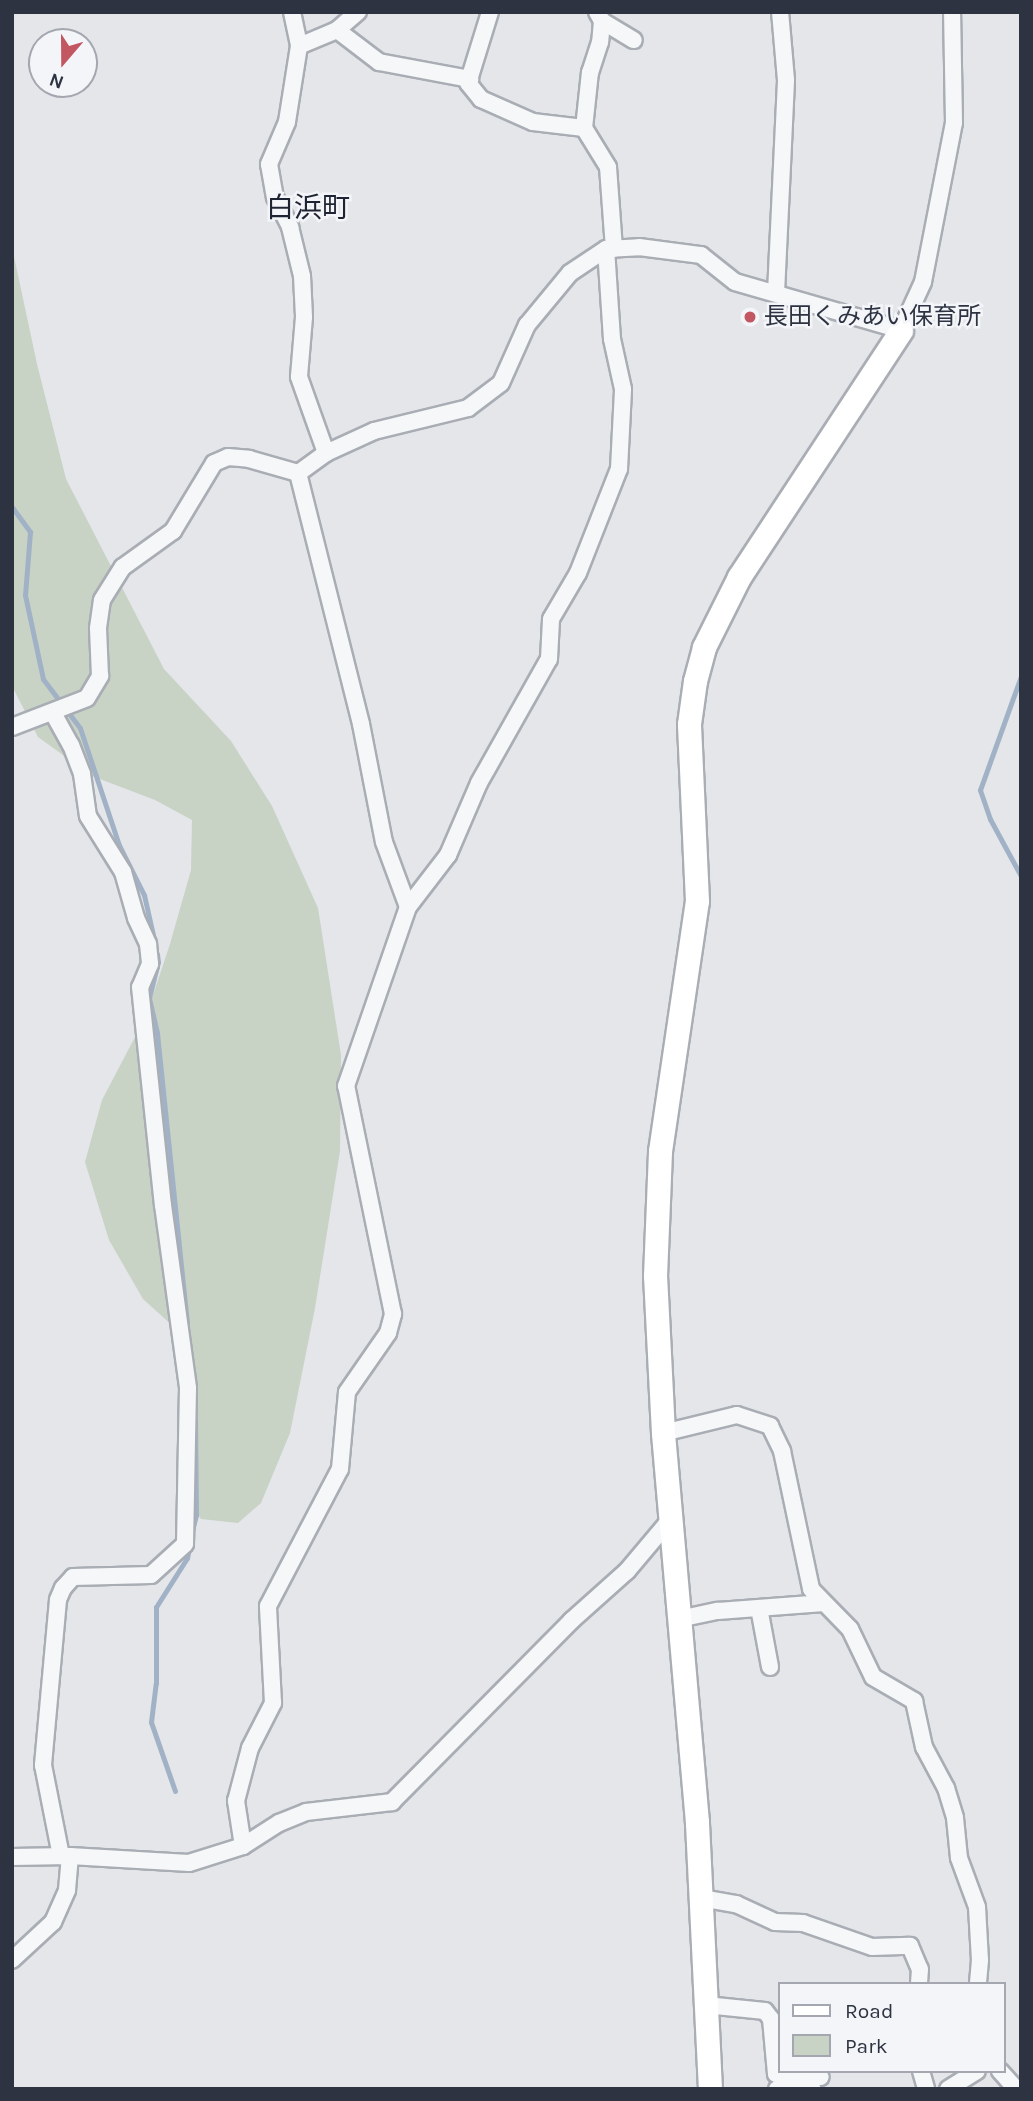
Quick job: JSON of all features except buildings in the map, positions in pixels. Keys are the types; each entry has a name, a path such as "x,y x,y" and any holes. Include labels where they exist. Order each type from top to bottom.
{"street":[{"path":"292,12 299,46 287,122 269,164 275,197 290,227 302,276 304,317 299,377 326,453"},
{"path":"299,46 337,30 358,12"},
{"path":"489,12 468,83 481,99 534,122 584,128"},
{"path":"776,293 786,80 780,12"},
{"path":"710,2089 701,1898 663,1433 655,1276 660,1151 697,901 689,724 695,681 704,647 739,577 901,330 923,282 954,123 952,12"},
{"path":"600,17 634,40"},
{"path":"243,1846 236,1801 250,1748 273,1703 268,1606 340,1469 347,1392 388,1333 393,1314 346,1086 408,907 448,855 479,783 549,659 551,619 578,573 619,469 623,389 612,339 608,167 584,128 590,72 600,42 600,17"},
{"path":"337,30 379,62 470,79"},
{"path":"12,727 87,698 100,676 98,628 102,600 123,567 173,531 214,463 228,457 249,459 298,472 326,453 374,431 468,408 501,383 527,325 570,273 610,249 639,247 701,255 735,282 901,330"},
{"path":"298,472 361,724 384,842 408,907"},
{"path":"12,1960 54,1922 67,1890 65,1856 43,1765 58,1600 63,1588 73,1577 151,1576 185,1544 188,1388 163,1205 140,987 150,964 148,944 136,918 123,872 88,817 82,774 55,712"},
{"path":"663,1433 737,1415 770,1426 782,1451 811,1589 850,1629 873,1677 914,1701 924,1747 946,1788 955,1818 959,1858 977,1907 980,1960 978,1982"},
{"path":"12,1857 65,1856 189,1864 243,1846 279,1823 306,1812 392,1802 571,1621 627,1571 670,1520"},
{"path":"679,1619 718,1611 824,1603"},
{"path":"759,1608 770,1667"},
{"path":"701,1898 736,1904 775,1922 803,1923 872,1947 910,1946 920,1969 919,1982"},
{"path":"706,2005 765,2011 771,2020 776,2074 803,2073 817,2083"},
{"path":"948,2089 974,2073"},
{"path":"1002,2073 1016,2089"},
{"path":"777,2089 817,2083"}],"green space":[{"path":"12,247 37,364 66,479 164,669 231,741 272,806 318,908 341,1055 340,1151 315,1308 290,1433 261,1503 238,1523 201,1519 183,1493 186,1444 179,1379 185,1337 143,1299 109,1240 85,1162 102,1100 146,1016 170,944 191,870 192,820 155,800 92,776 38,737 12,686"}],"waterway":[{"path":"12,507 30,532 25,595 43,679 80,728 119,845 144,895 155,944"},
{"path":"1021,676 980,790 990,819 1021,876"},
{"path":"157,954 158,962 149,998 157,1033 187,1322"},
{"path":"192,1531 196,1515 195,1419"},
{"path":"175,1791 151,1722 156,1683 156,1607 187,1558 189,1548"}],"place":[{"name":"長田くみあい保育所","path":"750,317"}],"district":[{"name":"白浜町","path":"308,208"}]}
